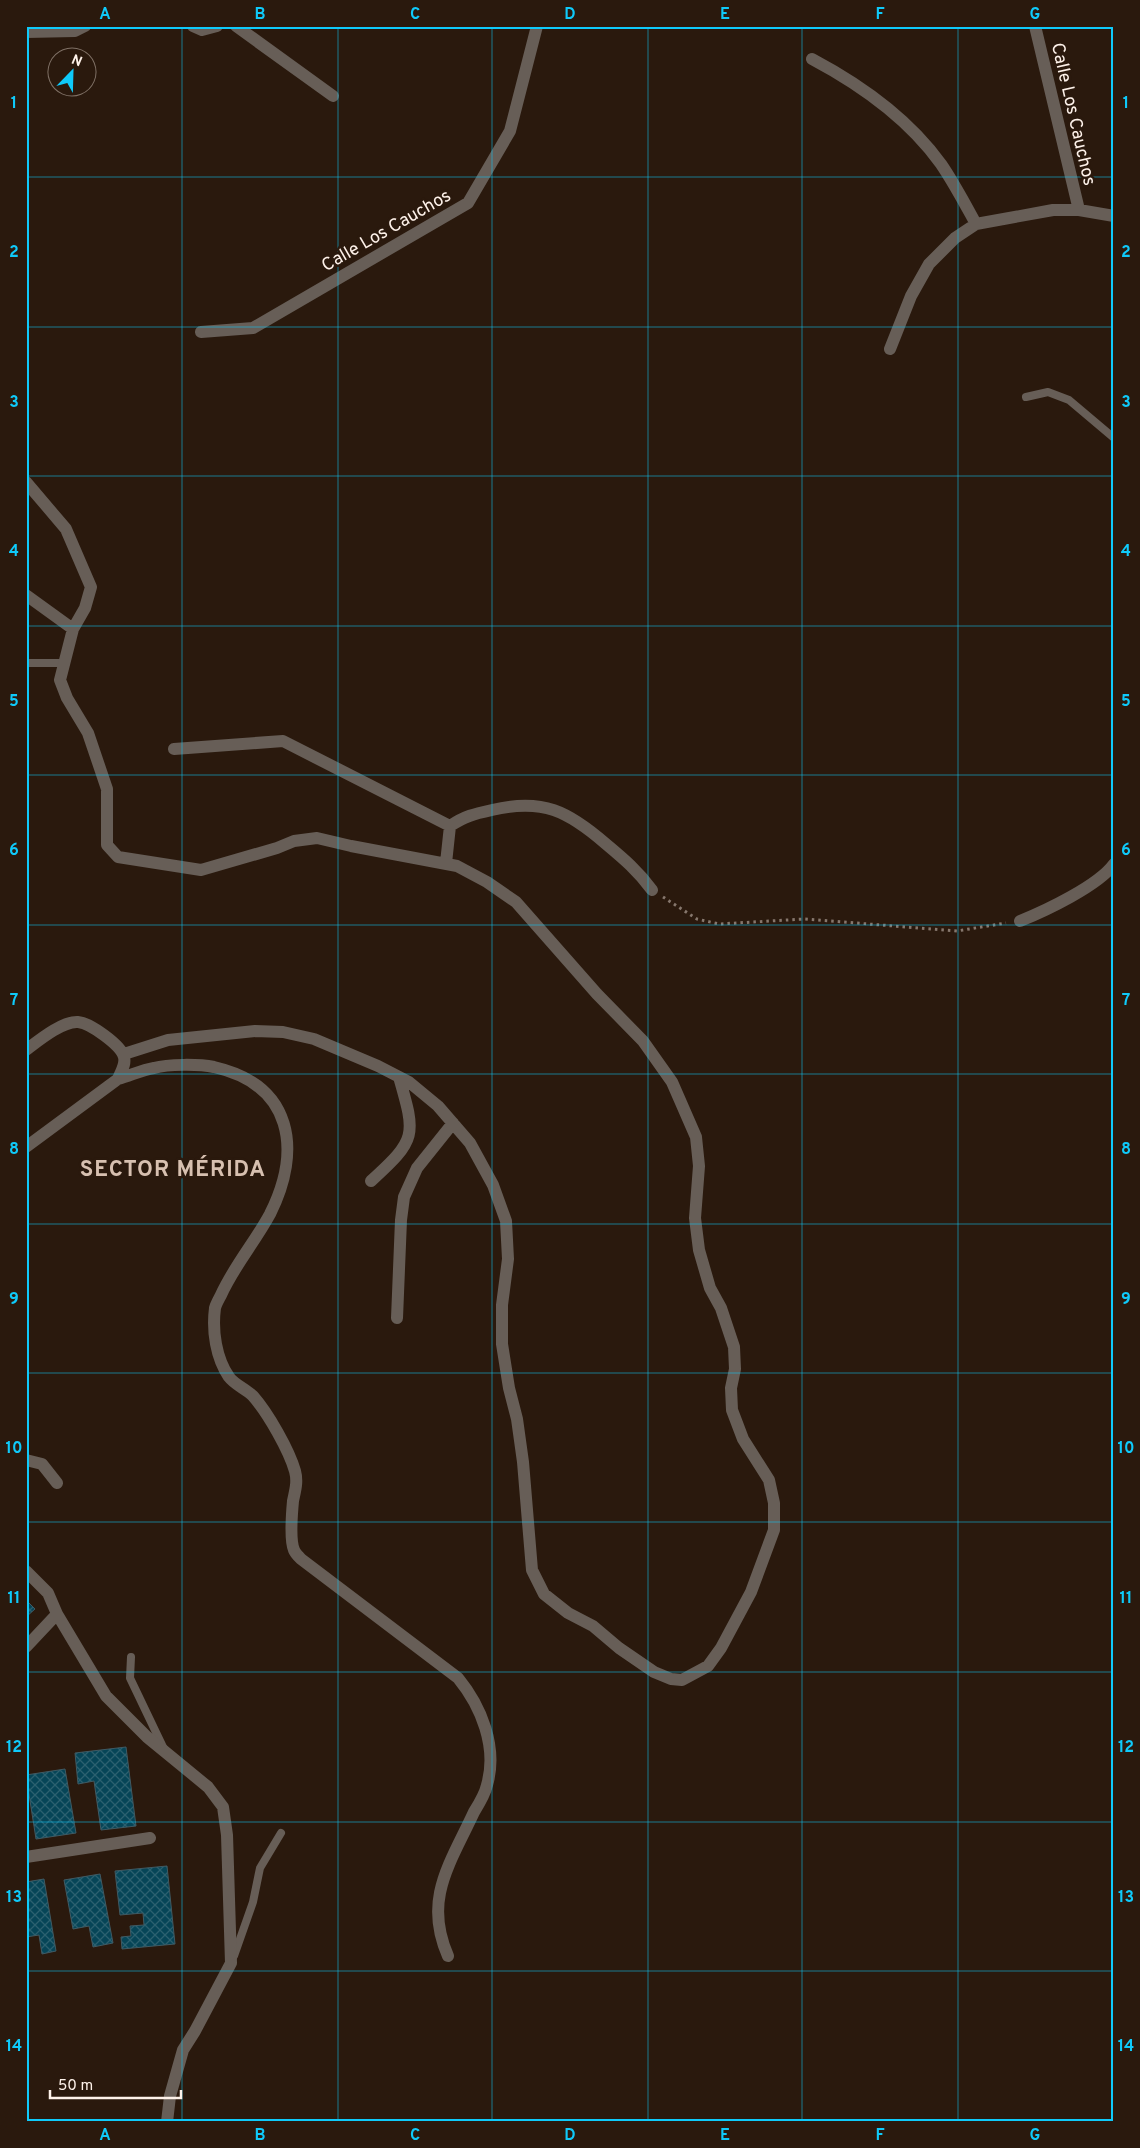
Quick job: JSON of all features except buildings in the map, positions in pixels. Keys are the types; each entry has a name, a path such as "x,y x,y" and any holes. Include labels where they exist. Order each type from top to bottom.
{"street":[{"path":"26,32 75,31 85,26"},
{"path":"194,26 202,30 217,26"},
{"path":"236,26 333,96"},
{"name":"Calle Los Cauchos","path":"201,332 253,328 468,203 510,131 537,26"},
{"name":"Calle Los Cauchos","path":"1035,26 1079,210"},
{"path":"812,59 850,79 910,128 941,164 976,224"},
{"path":"890,349 911,296 929,264 955,238 976,224 1053,210 1079,210 1114,216"},
{"path":"26,482 66,529 91,587 85,608 73,629 60,680 67,698 88,733 108,789 107,845 118,857 201,870 277,848 294,841 317,838 457,866 487,882 516,902 597,994 643,1041 672,1082 696,1137 699,1166 695,1218 699,1250 710,1288 721,1308 734,1347 735,1369 731,1388 732,1410 743,1439 759,1462 768,1480 774,1503 774,1530 751,1592 721,1648 708,1666 682,1680 654,1672 619,1648 593,1626 568,1613 544,1594 532,1570 524,1462 502,1344 502,1305 508,1259 506,1220 493,1186 470,1143 438,1106 409,1082 378,1066 314,1040 283,1032 255,1030 168,1040 124,1054"},
{"path":"26,595 73,629"},
{"path":"174,749 270,741 284,742 450,826"},
{"path":"446,863 450,826 464,816 512,805 540,806 563,812 585,826 638,870 652,890"},
{"path":"1020,921 1046,910 1091,884 1114,864"},
{"path":"26,1050 46,1035 64,1026 78,1022 98,1031 114,1043 124,1054 125,1064 118,1079"},
{"path":"26,1147 118,1079 132,1076 154,1067 213,1067 257,1084 275,1103 288,1138 288,1163 283,1184 270,1214 240,1260 215,1307 216,1352 230,1378 252,1395 270,1418 295,1471 297,1484 293,1502 294,1550 301,1559 458,1678 468,1689 482,1716 489,1748 490,1767 487,1785 443,1875 438,1900 439,1929 448,1956"},
{"path":"371,1181 399,1156 408,1142 410,1128 408,1107 399,1077"},
{"path":"397,1318 401,1220 404,1197 417,1168 453,1123"},
{"path":"26,1460 42,1464 57,1483"},
{"path":"26,1571 48,1593 57,1614 106,1696 147,1738 208,1787 223,1807 227,1835 231,1963 195,2032 183,2050 170,2096 167,2122"},
{"path":"26,1647 57,1614"},
{"path":"26,1857 150,1838"}],"lane":[{"path":"1026,397 1048,392 1070,400 1114,438"},
{"path":"26,663 65,663"},
{"path":"131,1657 130,1678 166,1753"},
{"path":"231,1963 253,1902 260,1868 281,1833"}],"path":[{"path":"652,890 697,919 719,924 805,919 956,931 1020,921"}],"district":[{"name":"SECTOR MÉRIDA","path":"173,1168"}]}
